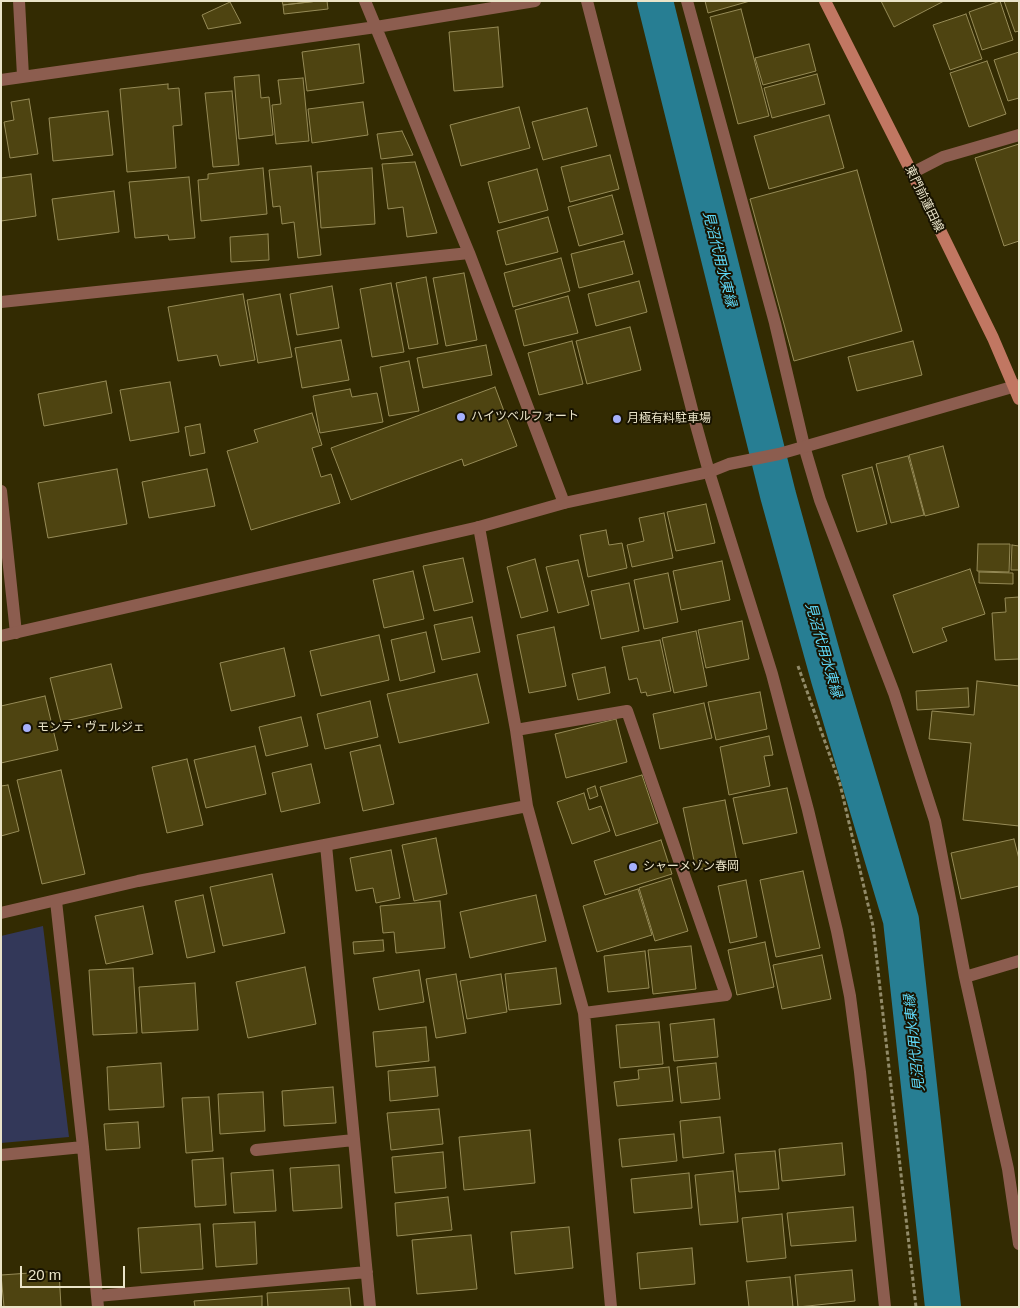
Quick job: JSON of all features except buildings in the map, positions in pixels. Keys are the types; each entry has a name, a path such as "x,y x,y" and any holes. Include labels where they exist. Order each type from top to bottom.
{"main road":[{"name":"東門前蓮田線","path":"825,1 912,173 1017,390"}],"street":[{"path":"19,1 23,76"},
{"path":"365,1 469,253 564,503"},
{"path":"1,80 376,27 536,1"},
{"path":"587,1 708,472 772,674 808,810 837,931 850,996 860,1072 885,1307"},
{"path":"687,1 775,323 804,446 820,500 894,693 935,821 965,977 1008,1169 1019,1244"},
{"path":"912,173 943,157 1019,135"},
{"path":"1,302 469,253"},
{"path":"1,636 479,527 564,503 708,472 1017,390"},
{"path":"1,491 16,633"},
{"path":"479,527 516,730 527,806 584,1012 611,1307"},
{"path":"516,730 627,710 726,995 584,1012"},
{"path":"1,913 138,881 527,806"},
{"path":"326,845 370,1307"},
{"path":"56,901 83,1147 97,1301 367,1272"},
{"path":"965,977 1019,962"},
{"path":"256,1150 354,1140"},
{"path":"1,1155 83,1147"}],"shaded area":[{"path":"43,926 69,1137 1,1143 1,936"}],"waterway":[{"name":"見沼代用水東縁","path":"655,1 778,495 829,679 901,920 943,1307"}],"place":[{"name":"ハイツベルフォート","path":"461,417"},
{"name":"月極有料駐車場","path":"617,419"},
{"name":"モンテ・ヴェルジェ","path":"27,728"},
{"name":"シャーメゾン春岡","path":"633,867"}]}
